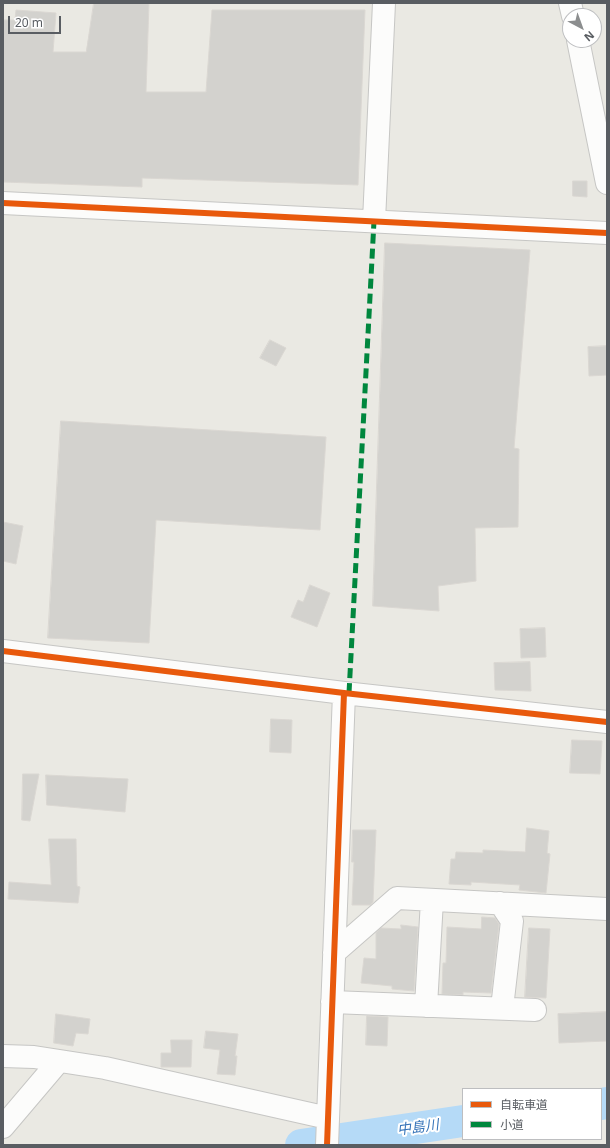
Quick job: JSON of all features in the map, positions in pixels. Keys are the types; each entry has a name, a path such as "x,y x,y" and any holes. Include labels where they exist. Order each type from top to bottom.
{"street":[{"path":"374,221 384,3"},
{"path":"580,48 607,183"},
{"path":"3,203 607,233"},
{"path":"3,651 344,693 607,722"},
{"path":"326,1145 344,693"},
{"path":"334,953 397,898 607,909"},
{"path":"426,1006 432,900"},
{"path":"500,903 512,921 502,1008"},
{"path":"332,1002 536,1010"},
{"path":"3,1056 34,1057 105,1068 328,1119"},
{"path":"3,1127 59,1061"}],"building":[{"path":"94,3 149,3 146,92 206,92 212,10 365,10 358,185 142,178 142,187 3,182 3,20 15,20 16,10 56,13 53,52 86,52"},
{"path":"573,181 587,181 587,197 573,196"},
{"path":"385,243 530,250 514,448 519,449 518,527 475,528 476,581 438,586 439,611 373,606"},
{"path":"270,340 286,348 276,366 260,358"},
{"path":"607,346 607,375 589,376 588,347"},
{"path":"61,421 326,437 320,530 156,520 149,643 48,638"},
{"path":"3,522 23,526 16,564 3,561"},
{"path":"310,585 330,593 317,627 291,617 298,600 303,602"},
{"path":"545,628 546,657 521,658 520,629"},
{"path":"530,662 531,691 495,690 494,663"},
{"path":"271,719 292,720 291,753 270,752"},
{"path":"572,740 602,741 600,774 570,773"},
{"path":"23,774 39,774 30,821 22,820"},
{"path":"46,775 128,779 125,812 47,805"},
{"path":"527,828 549,831 547,853 550,854 546,893 519,890 520,885 471,882 471,885 449,884 451,859 455,859 456,852 483,853 483,850 525,852"},
{"path":"353,830 376,830 373,902 370,905 352,905 354,862 352,862"},
{"path":"49,839 76,839 77,886 80,887 78,903 8,899 9,882 51,885"},
{"path":"482,917 495,918 499,924 491,993 463,992 463,995 442,994 443,963 446,963 447,927 481,929"},
{"path":"401,925 418,927 414,991 392,989 392,986 361,983 364,958 376,959 376,933 381,928 401,929"},
{"path":"529,928 550,929 546,998 525,997"},
{"path":"607,1012 607,1041 559,1043 558,1014"},
{"path":"56,1014 90,1019 88,1034 76,1033 73,1046 54,1043"},
{"path":"367,1016 388,1017 387,1046 366,1045"},
{"path":"206,1031 238,1034 235,1056 237,1056 235,1075 217,1074 220,1050 204,1048"},
{"path":"171,1040 192,1040 191,1067 161,1067 161,1053 171,1053"}],"waterway":[{"name":"中島川","path":"602,1104 607,1103"},
{"name":"中島川","path":"301,1145 462,1121"}],"marked path":[{"path":"349,693 374,221"}],"cycle path":[{"path":"3,203 607,233"},
{"path":"3,651 344,693 607,722"},
{"path":"327,1145 344,693"}]}
